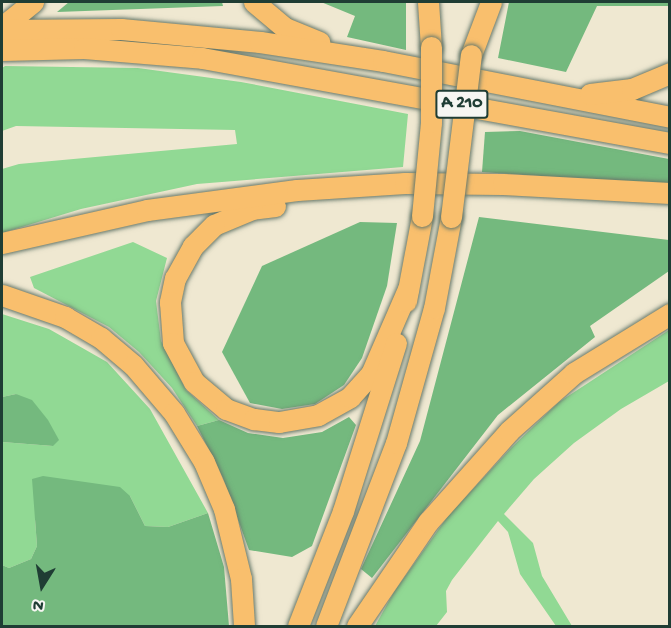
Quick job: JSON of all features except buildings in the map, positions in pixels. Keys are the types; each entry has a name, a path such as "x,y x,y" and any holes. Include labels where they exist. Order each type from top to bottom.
{"highway":[{"path":"2,29 33,2"},
{"path":"254,2 285,28 383,61"},
{"path":"298,627 369,436 408,289 422,216 431,122 429,2"},
{"path":"326,627 396,443 434,308 451,217 478,2"},
{"path":"471,55 491,2"},
{"path":"2,29 97,28 260,42 383,61 669,117"},
{"name":"A 210","path":"2,50 57,48 151,52 254,65 669,143"},
{"path":"554,94 610,93 651,83 669,73"},
{"path":"405,183 252,209 214,225 193,246 175,278 170,302 173,343 194,382 226,409 254,419 299,420 334,408 362,385 408,289"},
{"path":"2,243 88,222 202,201 405,183 503,184 669,194"},
{"path":"2,295 65,317 101,338 133,365 174,413 204,462 224,509 241,579 244,627"},
{"path":"357,627 428,522 509,431 582,368 669,314"}],"green space":[{"path":"69,2 222,2 223,6 57,12"},
{"path":"321,2 406,2 406,50 347,37 355,16"},
{"path":"509,2 669,2 670,6 597,6 566,72 498,58"},
{"path":"5,66 138,68 241,82 408,114 403,167 197,184 81,209 2,233 2,169 19,164 237,144 235,130 16,126 2,131 2,68"},
{"path":"520,131 669,159 669,185 482,172 485,132"},
{"path":"479,217 669,240 669,271 590,326 595,337 498,415 372,578 361,569 420,441"},
{"path":"360,222 397,223 387,286 362,358 344,385 315,404 282,409 250,403 222,352 262,266"},
{"path":"133,242 167,258 156,301 161,341 186,390 219,420 197,426 172,388 139,352 109,327 34,288 30,277"},
{"path":"2,314 49,329 107,362 150,409 208,513 168,527 145,526 130,496 35,519 37,546 31,559 9,568 2,565 2,442 53,446 16,394 2,397"},
{"path":"669,330 669,381 621,409 574,443 534,479 504,514 533,543 542,576 572,626 556,626 520,574 508,532 498,521 452,580 446,591 447,612 436,626 375,626 394,592 448,516 512,447 559,402"},
{"path":"16,394 32,400 48,420 59,440 53,446 2,442 2,397"},
{"path":"349,417 356,425 312,546 292,557 249,550 223,478 197,426 219,420 248,433 283,438 322,432"},
{"path":"43,476 120,487 130,496 145,526 168,527 208,513 224,567 229,626 2,626 2,565 9,568 31,559 37,546 32,479"}]}
